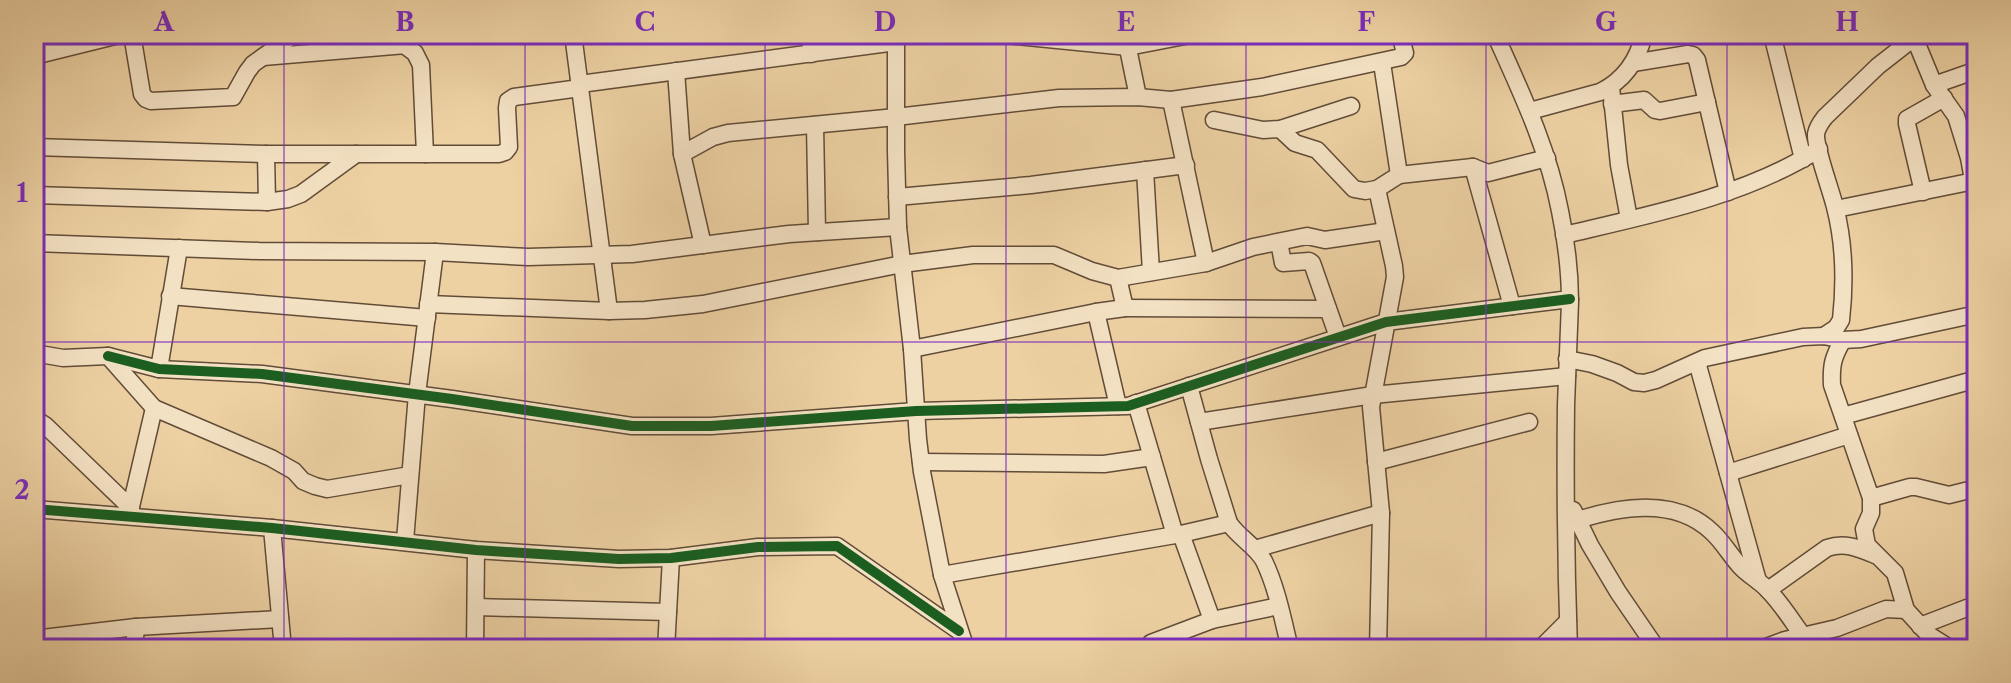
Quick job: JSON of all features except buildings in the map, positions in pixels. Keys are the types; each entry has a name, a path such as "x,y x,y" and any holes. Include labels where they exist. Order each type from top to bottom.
{"street":[{"path":"34,56 88,38 123,34"},
{"path":"132,34 142,94 151,101 233,97 247,72 262,57 295,34"},
{"path":"389,34 415,53 421,65 425,154"},
{"path":"573,34 609,311"},
{"path":"811,34 811,54"},
{"path":"997,34 1127,40 1195,34"},
{"path":"682,154 720,135 1059,98 1138,97 1171,100 1262,87 1404,56 1400,34"},
{"path":"1495,34 1530,111 1547,158 1564,235 1570,299 1565,493 1569,649"},
{"path":"1629,219 1619,165 1612,95 1633,63 1644,34"},
{"path":"1772,34 1803,159"},
{"path":"1824,336 1841,320 1842,241 1816,135 1818,126 1878,66 1917,36 1939,92 1956,116 1977,201"},
{"path":"34,147 266,154 499,154 509,147 507,108 508,101 514,97 676,71 811,54 896,38 898,227 921,462 942,575 966,648 943,649"},
{"path":"1127,40 1138,97"},
{"path":"262,57 406,45"},
{"path":"1633,63 1688,54 1697,60 1728,192"},
{"path":"1382,63 1399,175"},
{"path":"1923,192 1907,119 1939,92 1977,70"},
{"path":"676,71 682,154 703,245"},
{"path":"1530,111 1600,92 1644,100 1660,111 1707,102"},
{"path":"1171,100 1206,263"},
{"path":"1214,120 1263,130 1280,129 1351,106"},
{"path":"815,125 817,232"},
{"path":"1280,129 1292,141 1317,150 1354,189 1365,191 1377,189 1399,175 1473,167 1488,173 1547,158"},
{"path":"1564,235 1728,192 1766,178 1819,149"},
{"path":"266,154 267,202"},
{"path":"34,195 267,202 301,194 356,154"},
{"path":"897,197 1031,185 1186,165"},
{"path":"1473,167 1512,306"},
{"path":"1145,170 1151,272"},
{"path":"1836,209 1974,181"},
{"path":"1377,189 1395,277 1371,420 1381,513 1378,649"},
{"path":"34,243 528,257 632,254 817,232 898,227"},
{"path":"170,296 427,311 645,310 703,304 902,264 973,255 1050,254 1118,278 1206,263 1253,247 1307,236 1325,240 1386,231"},
{"path":"1279,242 1283,263 1311,261 1338,337"},
{"path":"159,369 179,248"},
{"path":"405,541 417,394 435,252"},
{"path":"1118,278 1125,308"},
{"path":"34,353 63,358 108,356 159,369 262,374 632,426 711,426 916,411 1118,406 1136,403 1386,322 1570,299"},
{"path":"912,349 1125,308 1328,309"},
{"path":"1096,312 1118,406"},
{"path":"1199,422 1592,364 1634,382 1644,383 1713,356 1788,340 1824,336 1843,340 1861,339 1976,313"},
{"path":"1843,340 1833,357 1832,385 1873,507 1864,529 1867,545 1895,573 1906,610 1929,635 1951,649"},
{"path":"108,356 154,408 283,463 303,481 315,486 327,489 410,475"},
{"path":"1697,362 1763,585"},
{"path":"1843,416 1977,379"},
{"path":"1189,386 1229,523 1264,561 1290,649"},
{"path":"1136,403 1178,534 1212,620"},
{"path":"130,512 154,408"},
{"path":"34,418 46,426 130,512"},
{"path":"1376,462 1529,422"},
{"path":"1728,473 1849,435"},
{"path":"921,462 1104,464 1152,457"},
{"path":"1871,498 1910,487 1949,495 1977,488"},
{"path":"1565,493 1590,545 1657,649"},
{"path":"1578,520 1610,510 1639,508 1670,510 1692,517 1712,532 1741,567 1763,585 1808,643"},
{"path":"34,509 130,512 476,550 619,559 671,558 758,547 837,546 959,631"},
{"path":"1255,549 1381,513"},
{"path":"942,575 1229,523"},
{"path":"272,528 283,649"},
{"path":"1763,585 1838,544 1876,555"},
{"path":"475,649 476,550"},
{"path":"666,649 671,558"},
{"path":"1920,626 1977,604"},
{"path":"1149,649 1151,643 1212,620 1279,606"},
{"path":"476,607 668,612"},
{"path":"1761,649 1785,640 1808,643 1886,609 1906,610"},
{"path":"34,639 136,627 280,619"},
{"path":"1540,649 1568,621"},
{"path":"134,649 136,627"}],"cycle path":[{"path":"108,356 159,369 262,374 632,426 711,426 916,411 1128,406 1386,322 1570,299"},
{"path":"34,509 272,528 476,550 619,559 671,558 758,547 837,546 959,631"}]}
